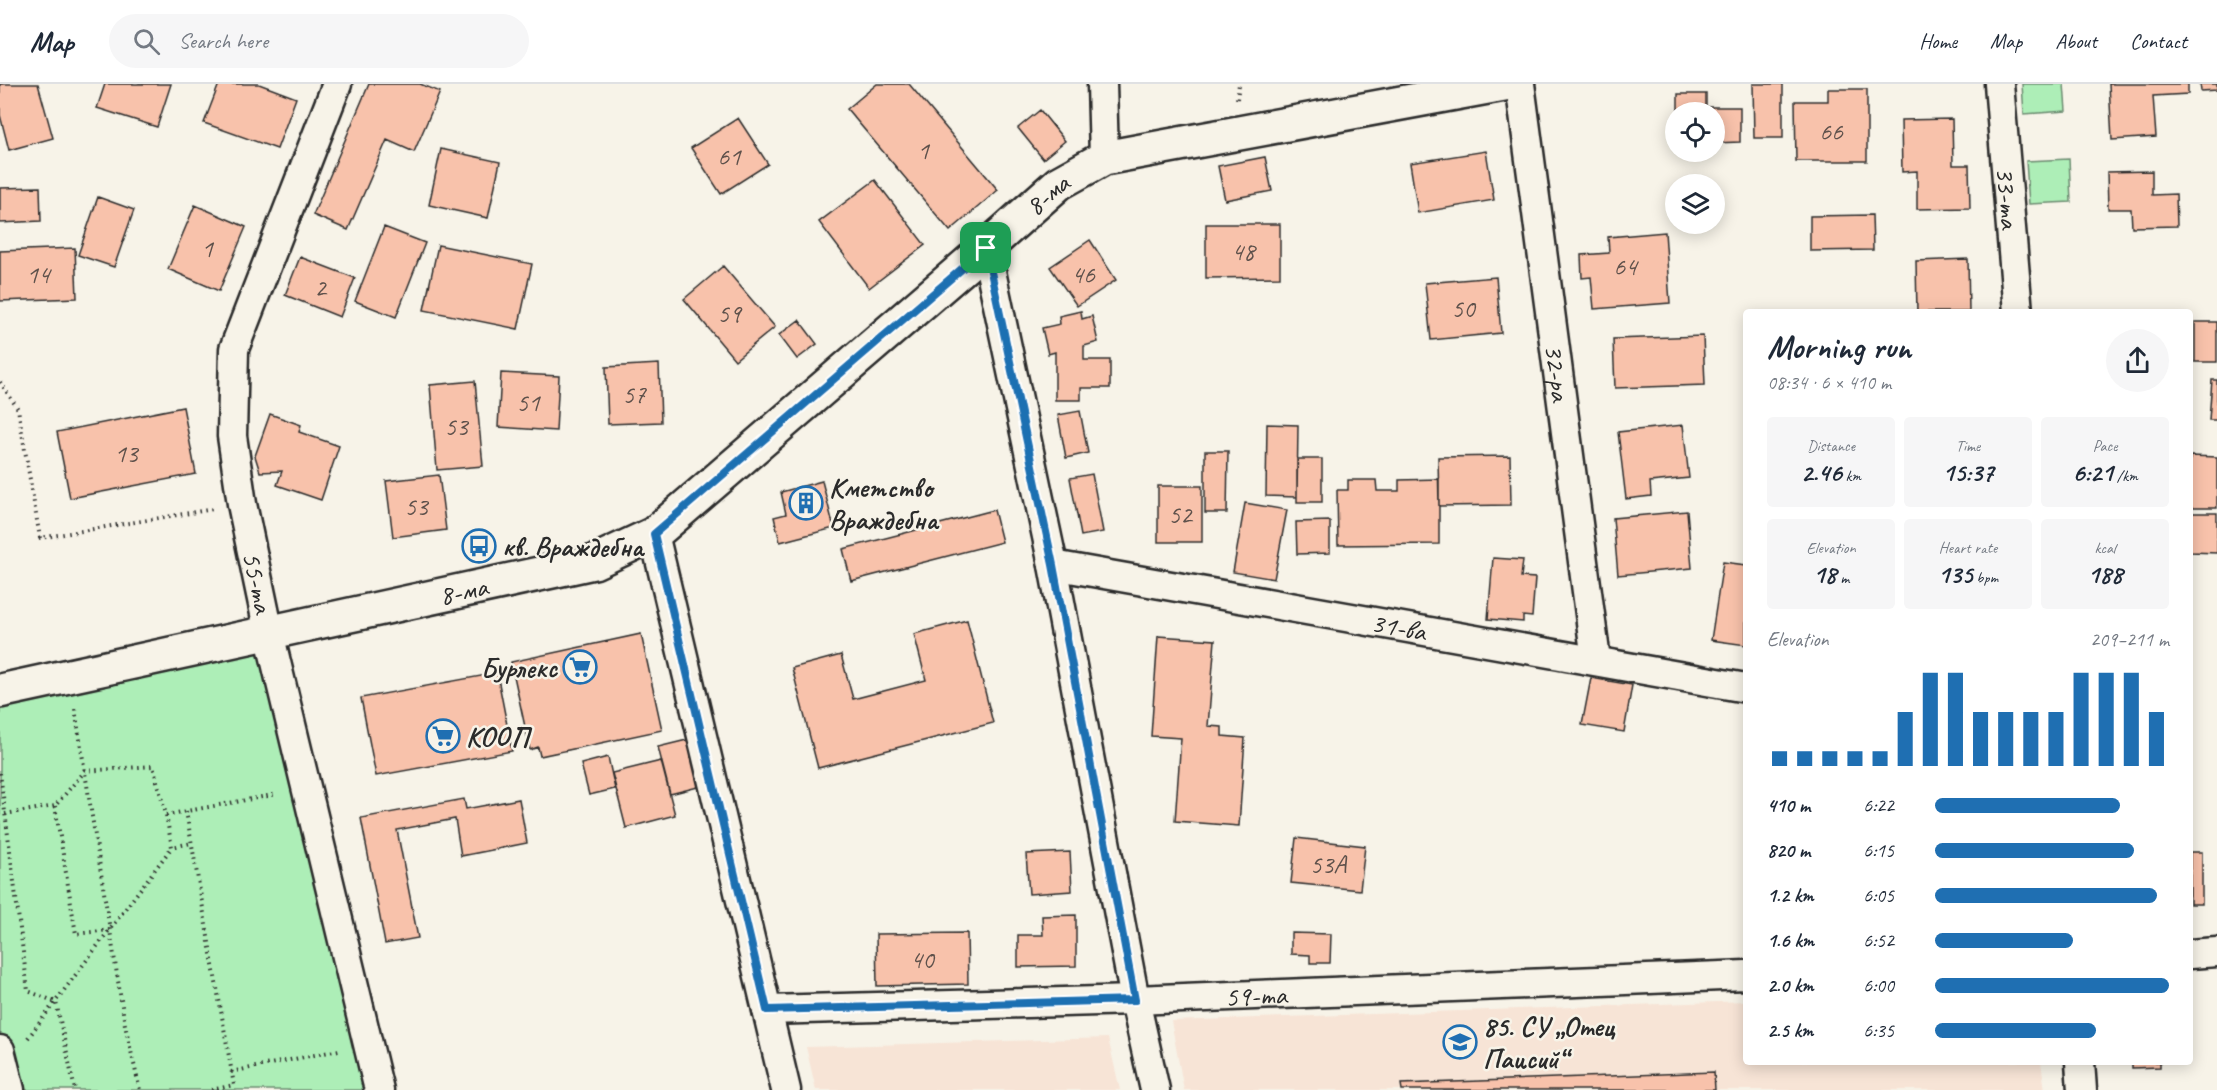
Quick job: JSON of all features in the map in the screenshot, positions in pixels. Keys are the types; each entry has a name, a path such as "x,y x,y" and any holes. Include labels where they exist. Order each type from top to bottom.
{"street":[{"name":"55-та","path":"337,84 234,349 232,436 242,504 269,633 379,1090"},
{"path":"1102,84 1104,158"},
{"name":"8-ма","path":"0,691 594,562 654,534 1059,183 1104,158 1504,84"},
{"name":"32-ра","path":"1520,84 1596,660"},
{"name":"33-та","path":"1999,84 2018,309"},
{"path":"986,248 1053,565 1135,1000 1155,1090"},
{"path":"654,534 786,1090"},
{"name":"31-ва","path":"1053,565 1743,687"},
{"path":"2193,954 2217,952"},
{"name":"59-та","path":"767,1010 1135,1000 1743,975"},
{"path":"2080,1065 2082,1090"}],"path":[{"path":"0,382 18,409 40,538 242,504"},
{"path":"70,676 125,1025 140,1090"},
{"path":"5,814 55,806 85,771 153,766 172,847"},
{"path":"0,773 28,991 56,1002"},
{"path":"166,815 307,788"},
{"path":"55,806 76,934 110,930"},
{"path":"186,811 234,1085 211,1090"},
{"path":"5,1070 172,847 192,843"},
{"path":"56,1002 75,1090"},
{"path":"231,1072 368,1044"}],"shaded area":[{"name":"85. СУ „Отец Паисий“","path":"1743,1001 1743,1065 2041,1065 2045,1090 1184,1090 1171,1021"},
{"path":"1108,1038 1120,1090 816,1090 806,1047"}],"green space":[{"path":"2022,84 2064,84 2066,111 2024,114"},
{"path":"2069,159 2071,202 2029,204 2026,161"},
{"path":"269,633 379,1090 10,1090 0,1050 0,691"}],"building":[{"path":"0,84 38,84 53,138 9,150 0,115"},
{"path":"105,84 171,84 157,127 97,108"},
{"path":"219,84 259,84 296,98 277,149 204,123"},
{"path":"369,84 420,84 440,92 414,152 387,140 348,230 313,215"},
{"path":"877,84 909,84 998,190 950,231 847,109"},
{"path":"1753,84 1783,84 1783,138 1754,138"},
{"path":"2109,84 2188,84 2188,94 2153,96 2156,137 2112,140"},
{"path":"2200,84 2217,84 2217,90 2201,91"},
{"path":"1828,89 1867,89 1867,161 1796,161 1795,101 1828,101"},
{"path":"1678,94 1706,94 1706,102 1678,102"},
{"path":"1725,107 1740,107 1740,142 1725,143"},
{"path":"1040,110 1065,141 1043,159 1018,128"},
{"path":"738,118 768,164 721,194 691,148"},
{"path":"1952,119 1953,165 1969,165 1970,208 1917,209 1917,171 1902,172 1901,120"},
{"path":"441,149 500,162 488,218 429,205"},
{"path":"1486,151 1494,200 1418,213 1410,163"},
{"path":"1265,157 1272,191 1225,200 1218,166"},
{"path":"2152,171 2152,195 2176,194 2177,226 2132,227 2131,209 2108,209 2107,172"},
{"path":"875,180 925,245 869,288 819,222"},
{"path":"40,187 41,221 0,223 0,188"},
{"path":"98,197 134,210 114,267 78,255"},
{"path":"195,205 246,227 219,291 168,269"},
{"path":"1872,215 1873,250 1810,251 1810,216"},
{"path":"1206,224 1280,224 1280,277 1206,278"},
{"path":"384,227 425,243 396,317 355,301"},
{"path":"1665,232 1670,303 1594,309 1591,277 1582,278 1581,255 1609,253 1608,237"},
{"path":"1090,240 1116,280 1077,306 1050,267"},
{"path":"438,245 532,264 518,329 424,310"},
{"path":"75,248 77,298 0,301 0,251"},
{"path":"300,257 355,278 340,317 285,295"},
{"path":"1968,259 1969,309 1917,309 1916,261"},
{"path":"723,266 775,327 735,360 684,299"},
{"path":"1496,277 1501,333 1431,340 1425,283"},
{"path":"1081,311 1082,319 1092,316 1098,342 1084,346 1084,360 1110,360 1110,388 1081,388 1081,400 1055,400 1055,352 1048,354 1042,328 1060,324 1059,316"},
{"path":"799,320 817,344 797,359 779,335"},
{"path":"2195,322 2217,322 2217,362 2195,362"},
{"path":"1703,336 1705,385 1615,388 1613,339"},
{"path":"659,364 661,422 608,424 606,367"},
{"path":"501,373 559,376 556,431 498,427"},
{"path":"2212,380 2217,380 2217,420 2209,420"},
{"path":"475,381 483,466 437,470 430,385"},
{"path":"183,407 196,474 70,498 57,432"},
{"path":"1080,411 1088,453 1066,458 1058,415"},
{"path":"270,414 301,425 299,432 339,446 321,500 277,485 282,471 260,472 255,456"},
{"path":"1267,424 1298,425 1297,497 1266,496"},
{"path":"1683,425 1689,478 1650,482 1651,496 1626,499 1618,432"},
{"path":"1205,451 1228,451 1227,513 1205,513"},
{"path":"1510,456 1511,505 1439,506 1438,457"},
{"path":"2193,456 2217,457 2217,508 2193,508"},
{"path":"1297,459 1322,459 1322,502 1297,502"},
{"path":"1092,474 1103,532 1081,536 1070,478"},
{"path":"439,475 446,530 393,537 386,481"},
{"path":"1439,479 1439,544 1338,545 1337,490 1348,490 1348,480 1376,480 1377,491 1399,491 1399,480"},
{"name":"Кметство Враждебна","path":"822,481 834,528 780,542 774,517 786,514 781,492"},
{"path":"1158,486 1202,486 1202,542 1158,542"},
{"path":"1245,503 1287,510 1274,579 1233,572"},
{"path":"994,510 1002,542 851,581 843,549"},
{"path":"1687,511 1692,568 1618,575 1613,518"},
{"path":"2193,513 2217,513 2217,553 2193,552"},
{"path":"1330,521 1330,553 1297,554 1296,522"},
{"path":"1493,558 1523,560 1521,577 1535,578 1532,617 1523,616 1523,622 1488,619"},
{"path":"1723,562 1743,565 1743,645 1711,640"},
{"path":"967,620 993,723 818,768 792,668 841,655 853,699 926,680 914,634"},
{"path":"641,634 662,730 540,756 538,747 530,750 511,662"},
{"path":"1158,636 1215,640 1208,726 1222,727 1222,736 1245,738 1239,826 1175,821 1181,738 1151,736"},
{"path":"497,673 512,751 376,776 361,698"},
{"path":"1591,678 1632,685 1624,732 1582,725"},
{"path":"691,739 702,786 670,794 658,747"},
{"path":"608,757 615,789 589,795 581,764"},
{"path":"661,761 675,815 626,828 612,773"},
{"path":"464,799 466,809 519,799 527,843 461,856 455,819 397,830 418,938 385,944 361,818"},
{"path":"1296,838 1365,846 1360,890 1291,883"},
{"path":"1070,852 1072,891 1029,894 1026,854"},
{"path":"2193,852 2202,852 2202,904 2193,904"},
{"path":"1076,915 1076,966 1018,967 1018,935 1043,935 1042,916"},
{"path":"967,933 968,984 877,986 876,934"},
{"path":"1291,933 1331,934 1330,963 1310,963 1310,955 1291,954"},
{"path":"2132,1065 2160,1065 2160,1067 2132,1068"},
{"path":"1714,1072 1715,1090 1402,1090 1401,1084"}],"place":[{"name":"Кметство Враждебна","path":"806,503"},
{"name":"кв. Враждебна","path":"479,546"},
{"name":"Бурлекс","path":"580,667"},
{"name":"КООП","path":"443,736"},
{"name":"85. СУ „Отец Паисий“","path":"1460,1042"}],"route":[{"path":"986,248 1053,565 1135,1000 767,1010 654,534 986,248"}]}
